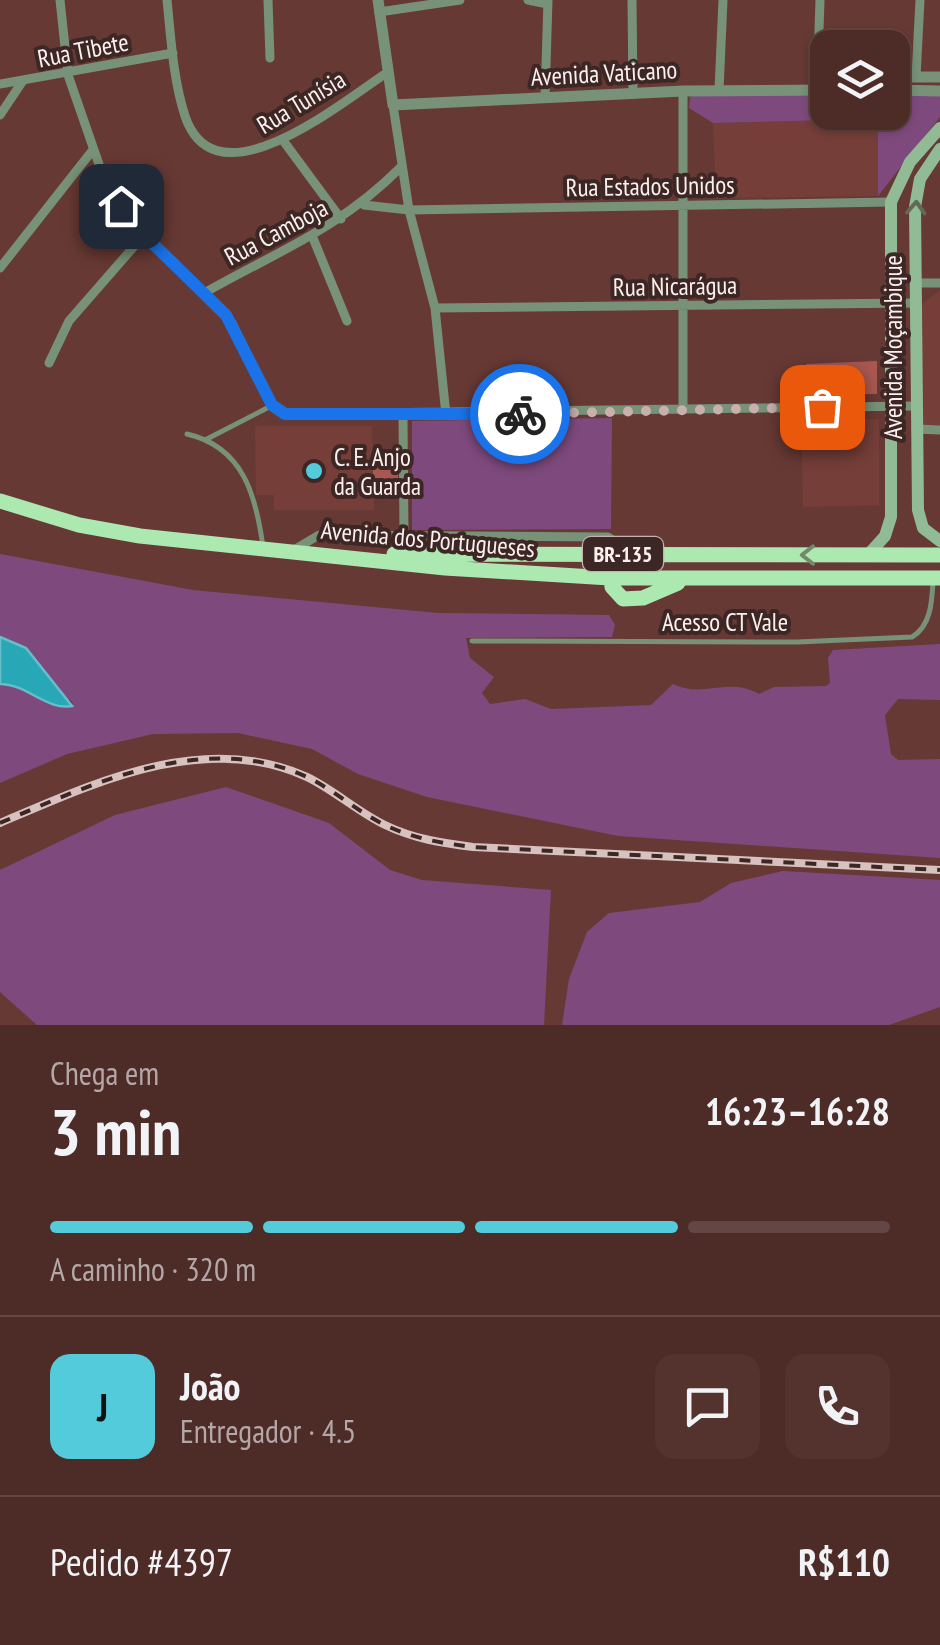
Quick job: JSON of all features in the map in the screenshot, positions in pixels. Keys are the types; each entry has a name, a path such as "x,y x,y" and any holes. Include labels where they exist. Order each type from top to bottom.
{"highway":[{"name":"BR-135","path":"0,501 94,528 298,553"},
{"name":"Avenida dos Portugueses","path":"298,553 940,555"},
{"name":"Avenida dos Portugueses","path":"298,553 610,578"},
{"path":"610,578 612,569 626,560 682,561 716,555"},
{"name":"BR-135","path":"610,578 618,596 630,600 696,578 937,578"}],"main road":[{"name":"Avenida Moçambique","path":"867,556 884,536 890,516 891,202 910,162 940,128"},
{"name":"Avenida Moçambique","path":"940,149 916,194 919,518 926,531 940,541"}],"street":[{"path":"60,0 68,76 92,151 121,206 144,235 206,292 232,323 272,405 292,416 916,406"},
{"name":"Rua Tunísia","path":"167,0 185,116 208,146 240,155 282,138 388,72"},
{"path":"268,0 270,58"},
{"path":"446,415 435,308 409,210 378,6 460,0"},
{"path":"528,0 548,2 546,98"},
{"path":"632,0 633,94"},
{"path":"719,90 723,0"},
{"path":"820,0 821,30"},
{"path":"916,77 920,0"},
{"name":"Rua Tibete","path":"0,84 68,76 173,53"},
{"path":"910,77 940,78"},
{"path":"0,115 22,82"},
{"name":"Avenida Vaticano","path":"393,105 683,91 810,90"},
{"path":"910,90 940,91"},
{"path":"683,91 683,410"},
{"path":"282,138 341,220"},
{"path":"0,268 92,151"},
{"name":"Rua Camboja","path":"206,292 313,238 364,205 401,167"},
{"name":"Rua Estados Unidos","path":"409,210 891,202"},
{"name":"Rua Camboja","path":"364,205 409,210"},
{"path":"49,362 70,320 144,235"},
{"path":"313,238 347,321"},
{"path":"916,283 940,283"},
{"name":"Rua Nicarágua","path":"435,308 916,303"},
{"path":"403,416 404,535"},
{"path":"916,430 940,430"},
{"path":"298,553 300,542 320,535 404,535 608,537 634,554"}],"lane":[{"path":"207,439 272,405"},
{"path":"187,434 207,439 231,455 258,510 263,550"},
{"name":"Acesso CT Vale","path":"472,641 797,642 912,637 922,632 928,618 937,578"}],"shaded area":[{"path":"810,94 810,121 713,123 689,108 690,97"},
{"path":"910,95 940,95 940,117 878,196 878,130 910,130"},
{"path":"810,121 810,130 878,130 878,196 716,198 713,123"},
{"path":"940,290 940,425 921,425 921,310 923,303"},
{"path":"612,418 611,529 412,530 412,421"},
{"path":"879,419 879,505 803,507 801,420"},
{"name":"C. E. Anjo da Guarda","path":"255,426 372,426 374,510 274,510 274,495 256,495"},
{"path":"0,554 193,590 438,613 609,615 615,625 612,637 466,638 470,658 494,677 482,693 490,704 525,699 551,709 651,705 673,684 695,689 736,687 759,694 774,687 826,686 830,683 828,658 833,650 940,644 940,700 898,699 885,715 891,754 898,760 940,759 940,858 618,836 427,797 358,774 312,749 238,733 153,734 67,754 0,783 0,684 61,706 70,708 73,703 31,657 0,637"},
{"path":"226,787 329,823 390,870 422,880 551,890 544,1025 37,1025 0,992 0,870 115,815"},
{"path":"783,871 940,880 940,1007 889,1025 562,1025 569,979 587,932 609,913 700,902 731,883"}],"water":[{"path":"0,637 26,648 72,706 54,705 19,688 0,684"}],"building":[{"path":"877,361 877,394 806,395 806,364"},
{"path":"398,454 398,486 373,487 373,455"}],"railway":[{"path":"0,823 73,792 150,767 229,759 268,764 307,777 385,825 450,844 940,870"}],"way so far":[{"path":"520,414 822,407"}],"place":[{"name":"C. E. Anjo da Guarda","path":"314,471"}],"route":[{"path":"121,206 144,235 226,315 272,405 280,412 292,416 520,414"}]}
